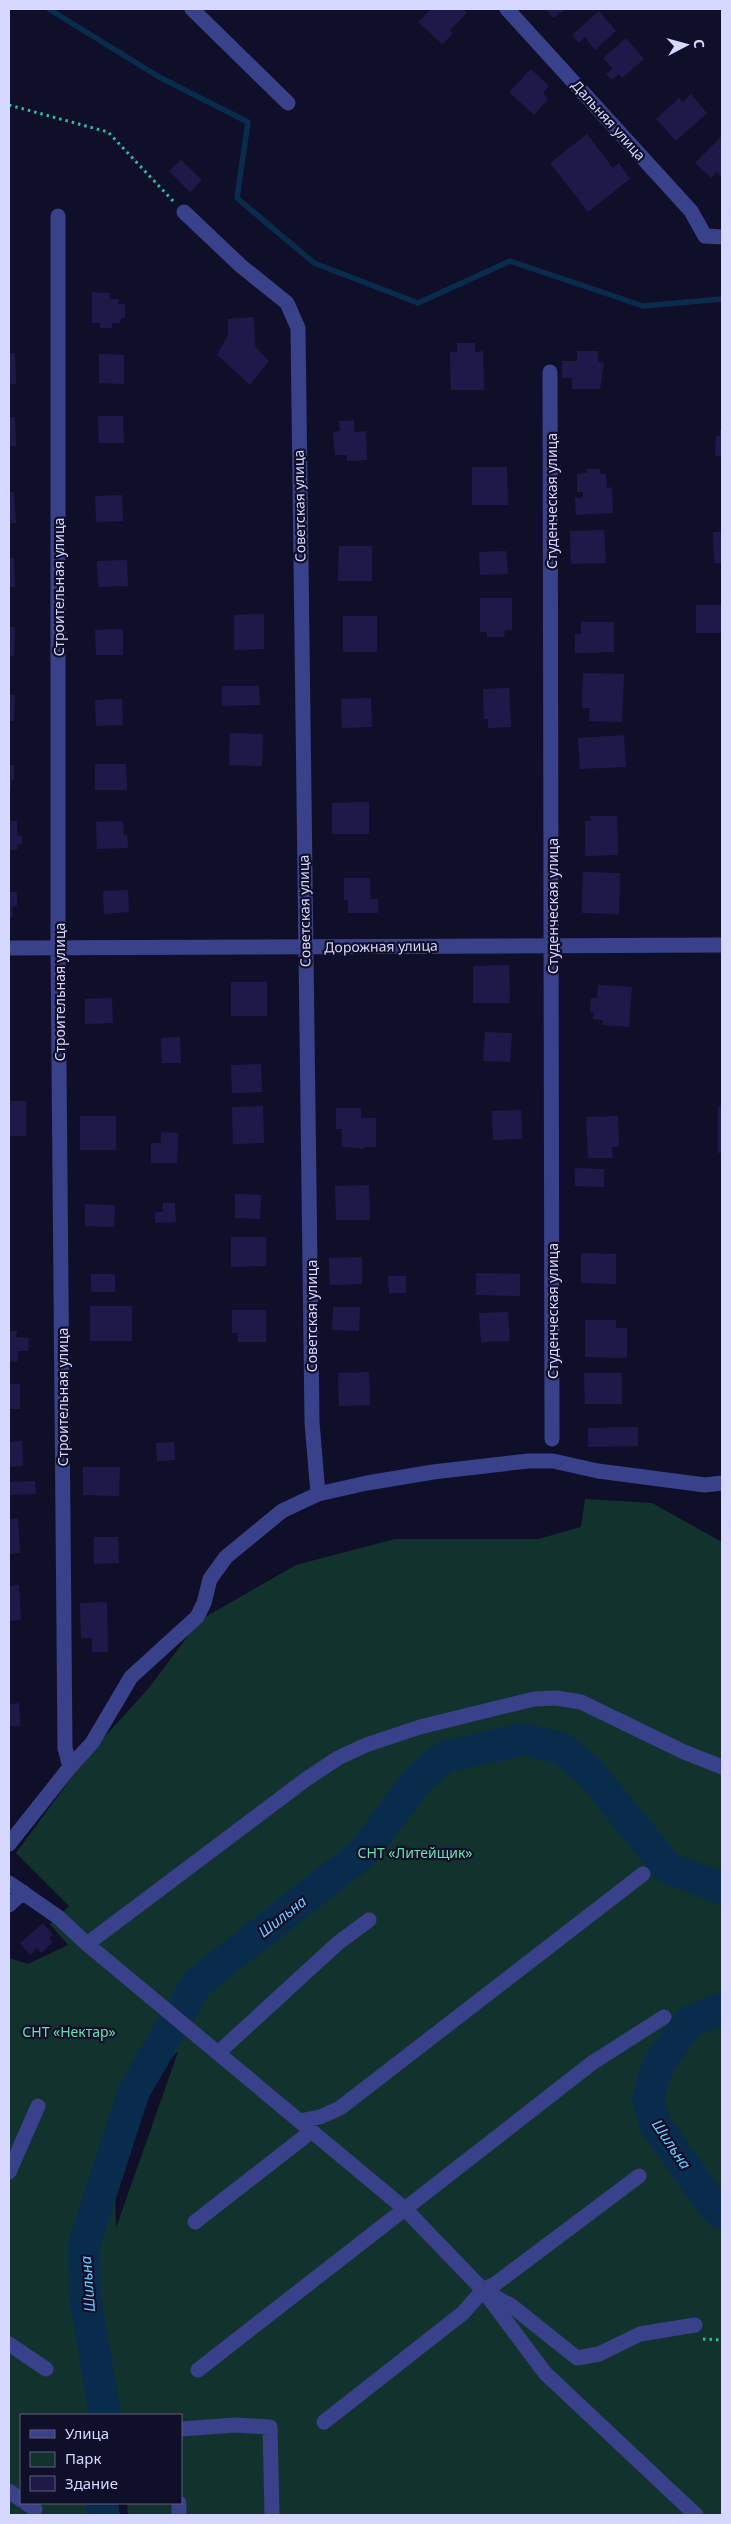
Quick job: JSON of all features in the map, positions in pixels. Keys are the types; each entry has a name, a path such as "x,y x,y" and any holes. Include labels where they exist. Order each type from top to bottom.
{"street":[{"path":"192,9 288,103"},
{"name":"Дальняя улица","path":"507,9 691,211 705,236 722,237"},
{"name":"Советская улица","path":"184,212 241,266 287,303 298,328 304,947 312,1422 318,1494"},
{"name":"Строительная улица","path":"58,216 58,948 65,1748 70,1767"},
{"name":"Студенческая улица","path":"550,372 552,1439"},
{"name":"Дорожная улица","path":"9,948 552,944 722,945"},
{"path":"9,1844 70,1767 92,1744 131,1677 197,1617 204,1603 210,1579 226,1557 282,1511 318,1494 433,1472 528,1461 553,1461 598,1471 705,1485 722,1483"},
{"path":"87,1944 329,1764 366,1745 420,1728 534,1699 556,1698 581,1702 684,1752 722,1766"},
{"path":"299,2121 320,2117 340,2108 643,1874"},
{"path":"9,1884 58,1917 87,1944 405,2209 483,2290 545,2373 696,2515"},
{"path":"9,1905 23,1892"},
{"path":"218,2053 338,1943 369,1920"},
{"path":"198,2370 405,2209 426,2190 592,2063 664,2017"},
{"path":"9,2172 38,2106"},
{"path":"195,2222 312,2131"},
{"path":"324,2422 462,2313 483,2290 503,2279 639,2176"},
{"path":"483,2290 512,2306 577,2358 599,2354 640,2334 695,2325"},
{"path":"9,2344 46,2369"},
{"path":"182,2429 235,2426 270,2427 272,2515"},
{"path":"9,2492 20,2499"}],"path":[{"path":"9,105 108,132 184,212"}],"green space":[{"name":"СНТ «Литейщик»","path":"585,1499 652,1503 722,1542 722,2515 128,2515 127,2504 182,2504 182,2414 120,2414 117,2389 117,2414 20,2414 20,2504 118,2504 119,2515 9,2515 9,1958 28,1964 68,1945 50,1924 69,1906 16,1853 88,1755 148,1689 200,1620 296,1565 395,1539 538,1539 581,1527","holes":["178,2051 116,2228 115,2189 139,2095"]}],"building":[{"path":"431,9 463,9 467,13 450,30 453,34 442,44 418,22"},
{"path":"546,9 566,9 553,18"},
{"path":"599,11 616,31 595,50 585,37 579,43 572,35"},
{"path":"626,38 644,59 622,78 619,74 612,80 606,74 613,69 603,58"},
{"path":"531,69 549,86 543,93 548,99 534,115 509,92"},
{"path":"691,94 707,113 676,141 656,119 679,98 683,102"},
{"path":"587,134 613,168 619,163 630,179 588,212 550,163"},
{"path":"721,137 722,178 717,172 711,178 695,163"},
{"path":"181,160 202,180 190,192 169,171"},
{"path":"92,292 110,293 110,299 119,299 118,304 125,304 125,318 121,318 120,323 112,323 112,328 100,328 100,323 92,323"},
{"path":"254,317 255,346 269,361 250,385 217,355 228,335 228,319"},
{"path":"457,343 475,343 475,352 483,351 484,390 451,390 450,352 457,352"},
{"path":"577,351 598,351 598,362 604,363 600,389 572,389 572,378 562,378 562,361 577,361"},
{"path":"9,353 15,353 16,384 9,384"},
{"path":"99,354 124,355 124,384 99,383"},
{"path":"98,416 123,416 124,443 99,443"},
{"path":"9,417 15,417 16,446 9,446"},
{"path":"354,420 354,432 366,431 367,460 347,461 347,455 335,455 333,432 340,431 339,421"},
{"path":"720,430 722,430 722,456 715,456 716,435 720,436"},
{"path":"472,467 507,467 508,505 472,505"},
{"path":"586,469 600,469 600,474 606,474 607,488 612,487 613,513 576,515 575,498 583,498 583,492 577,492 577,474 587,473"},
{"path":"9,492 14,492 16,523 9,523"},
{"path":"122,495 123,521 96,522 95,496"},
{"path":"604,530 606,563 571,564 570,531"},
{"path":"713,532 722,532 722,563 714,563"},
{"path":"339,546 372,546 372,581 338,581"},
{"path":"506,551 508,574 480,575 479,552"},
{"path":"9,558 14,558 15,587 9,587"},
{"path":"127,560 128,586 98,587 97,561"},
{"path":"480,598 512,598 512,630 505,630 504,637 487,637 487,632 480,632"},
{"path":"696,605 722,605 722,633 696,633"},
{"path":"264,614 264,649 234,650 234,615"},
{"path":"343,616 377,616 377,652 343,652"},
{"path":"581,622 614,622 614,652 575,653 575,634 581,634"},
{"path":"9,627 15,627 14,656 9,655"},
{"path":"123,629 123,655 96,655 95,630"},
{"path":"583,673 624,674 622,722 589,721 590,708 582,708"},
{"path":"222,686 259,686 260,705 222,706"},
{"path":"509,688 511,727 488,728 488,719 484,719 483,689"},
{"path":"9,695 15,695 14,721 9,721"},
{"path":"371,698 372,727 342,728 341,699"},
{"path":"122,699 123,725 96,726 95,700"},
{"path":"230,733 263,734 262,766 229,765"},
{"path":"624,735 626,767 580,769 578,738"},
{"path":"95,764 126,764 127,790 95,790"},
{"path":"9,765 14,765 14,780 11,780 11,790 9,790"},
{"path":"369,802 369,834 332,834 332,803"},
{"path":"590,816 617,816 618,855 585,856 585,821 591,821"},
{"path":"9,821 17,821 17,836 22,836 22,844 17,844 17,850 9,850"},
{"path":"123,821 124,835 127,835 128,848 97,849 96,822"},
{"path":"583,872 620,873 619,914 582,913"},
{"path":"344,878 370,878 370,899 378,899 378,913 348,913 348,900 344,900"},
{"path":"128,890 129,912 104,914 103,891"},
{"path":"9,892 17,892 17,906 12,907 13,917 9,917"},
{"path":"509,965 510,1003 473,1003 473,966"},
{"path":"231,982 267,982 267,1016 231,1016"},
{"path":"598,985 632,987 629,1027 602,1025 603,1020 593,1019 594,1013 590,1012 591,998 597,998"},
{"path":"112,998 113,1023 85,1024 85,999"},
{"path":"485,1032 512,1033 510,1062 483,1061"},
{"path":"180,1037 181,1063 162,1063 161,1038"},
{"path":"261,1064 262,1092 232,1093 231,1065"},
{"path":"9,1101 26,1101 26,1136 9,1136"},
{"path":"263,1106 264,1143 233,1144 232,1107"},
{"path":"722,1106 722,1153 718,1153 718,1107"},
{"path":"336,1108 361,1108 361,1118 376,1118 376,1147 364,1147 364,1149 342,1147 342,1129 336,1129"},
{"path":"521,1110 522,1139 493,1140 492,1111"},
{"path":"80,1116 116,1116 116,1150 80,1150"},
{"path":"618,1116 619,1147 612,1147 613,1158 588,1158 586,1117"},
{"path":"161,1132 178,1133 177,1163 151,1163 151,1143 161,1143"},
{"path":"575,1168 604,1169 604,1187 575,1186"},
{"path":"369,1185 370,1220 336,1220 335,1186"},
{"path":"235,1194 261,1195 260,1219 235,1218"},
{"path":"163,1203 175,1203 176,1222 155,1223 155,1212 163,1212"},
{"path":"85,1204 115,1205 114,1227 85,1226"},
{"path":"231,1237 266,1237 266,1266 231,1267"},
{"path":"581,1253 616,1254 616,1284 581,1283"},
{"path":"362,1257 362,1284 330,1285 329,1258"},
{"path":"476,1273 520,1274 520,1296 476,1295"},
{"path":"91,1274 115,1274 115,1292 91,1292"},
{"path":"388,1276 406,1276 406,1293 389,1293"},
{"path":"90,1306 132,1306 132,1341 90,1341"},
{"path":"333,1307 360,1307 359,1331 332,1330"},
{"path":"232,1310 266,1310 266,1342 238,1342 238,1333 232,1333"},
{"path":"508,1312 510,1341 481,1342 479,1313"},
{"path":"585,1320 616,1320 616,1328 627,1328 627,1358 585,1357"},
{"path":"9,1331 17,1331 16,1337 29,1338 28,1351 18,1351 17,1362 9,1361"},
{"path":"369,1372 370,1405 339,1406 338,1373"},
{"path":"584,1373 622,1373 622,1404 585,1404"},
{"path":"9,1384 20,1384 20,1409 9,1409"},
{"path":"638,1427 638,1446 588,1447 588,1428"},
{"path":"22,1441 23,1466 9,1467 9,1442"},
{"path":"174,1442 175,1460 157,1461 156,1443"},
{"path":"83,1467 120,1467 119,1496 83,1495"},
{"path":"35,1481 36,1494 9,1495 9,1482"},
{"path":"18,1518 20,1553 9,1554 9,1519"},
{"path":"94,1537 118,1537 119,1563 94,1564"},
{"path":"19,1585 21,1620 9,1621 9,1586"},
{"path":"107,1602 108,1652 92,1652 92,1638 81,1638 80,1603"},
{"path":"19,1703 20,1726 9,1726 9,1704"},
{"path":"43,1923 53,1935 49,1938 53,1942 41,1953 37,1948 30,1955 20,1943"}],"waterway":[{"path":"49,9 159,77 248,122 237,198 314,263 418,303 510,261 643,306 722,299"},
{"name":"Шильна","path":"105,2414 85,2297 84,2245 134,2091 197,1983 363,1853 418,1779 445,1757 523,1739 561,1748 589,1771 667,1867 722,1889"},
{"name":"Шильна","path":"722,2008 688,2023 657,2067 648,2099 655,2124 715,2208 722,2213"},
{"name":"Шильна","path":"101,2504 104,2515"}],"park label":[{"name":"СНТ «Нектар»","path":"69,2031"}]}
